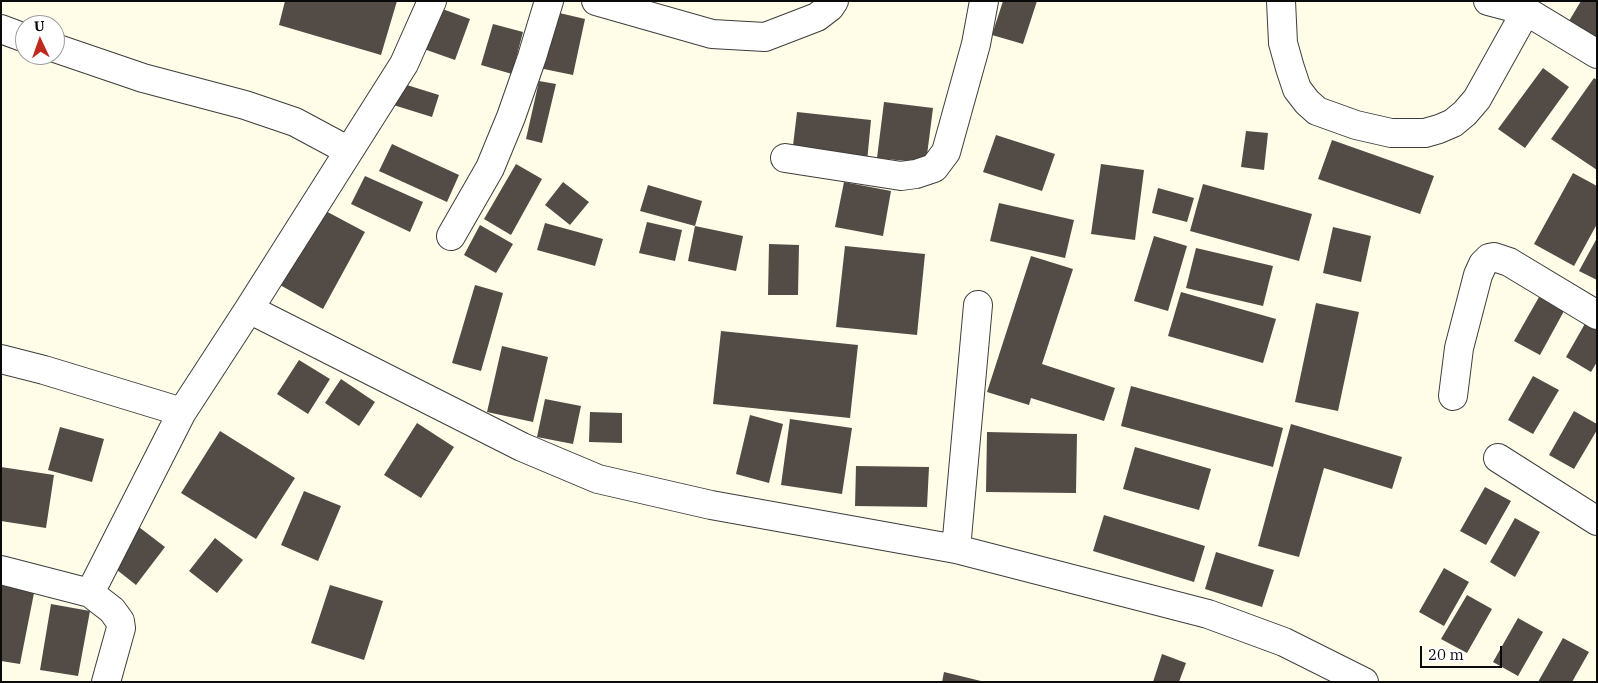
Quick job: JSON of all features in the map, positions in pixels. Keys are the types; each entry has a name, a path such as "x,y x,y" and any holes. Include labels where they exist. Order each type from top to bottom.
{"street":[{"path":"90,593 182,412 404,64 432,1"},
{"path":"451,236 490,168 529,66 549,1"},
{"path":"596,1 712,34 765,37 817,18 834,1"},
{"path":"785,158 901,176 916,174 934,168 946,152 976,44 984,1"},
{"path":"1281,1 1283,43 1297,88 1307,102 1317,111 1356,126 1391,133 1425,133 1452,123 1465,113 1477,99 1526,11"},
{"path":"1488,1 1526,11 1597,54"},
{"path":"1,29 15,34"},
{"path":"65,51 142,78 245,105 294,122 349,151"},
{"path":"1453,396 1459,348 1478,275 1485,261 1494,257 1509,262 1597,315"},
{"path":"956,549 978,305"},
{"path":"249,309 522,446 598,479 711,505 956,549 1208,614 1284,642 1364,682"},
{"path":"1,360 44,370 182,412"},
{"path":"1498,458 1597,521"},
{"path":"1,570 90,593 112,610 120,621 121,628 106,682"}],"building":[{"path":"285,1 397,1 381,55 279,25"},
{"path":"1003,1 1037,1 1023,44 992,35"},
{"path":"1581,1 1597,1 1597,37 1569,21"},
{"path":"437,7 470,19 455,60 421,48"},
{"path":"551,11 585,19 573,75 539,68"},
{"path":"493,24 523,32 512,74 481,65"},
{"path":"1543,68 1569,87 1525,148 1498,129"},
{"path":"1594,78 1597,80 1597,170 1551,139"},
{"path":"394,81 439,95 432,117 387,103"},
{"path":"539,81 556,84 542,143 526,139"},
{"path":"884,102 933,108 926,163 877,158"},
{"path":"797,112 871,120 867,162 792,154"},
{"path":"1246,131 1268,133 1264,170 1241,167"},
{"path":"996,135 1055,154 1042,191 983,172"},
{"path":"1332,140 1434,176 1420,214 1318,179"},
{"path":"392,144 459,175 447,202 379,171"},
{"path":"516,164 542,179 511,235 484,219"},
{"path":"1101,164 1144,170 1135,240 1091,234"},
{"path":"1573,173 1597,186 1597,224 1574,266 1534,244"},
{"path":"365,176 423,202 410,232 351,204"},
{"path":"563,182 589,202 570,225 545,205"},
{"path":"844,182 891,191 883,236 835,227"},
{"path":"1203,184 1312,214 1299,261 1190,231"},
{"path":"648,185 702,201 695,226 640,211"},
{"path":"1158,188 1194,198 1187,222 1152,213"},
{"path":"999,203 1074,220 1065,258 990,241"},
{"path":"322,209 365,232 323,309 280,285"},
{"path":"647,222 682,230 675,261 639,253"},
{"path":"545,223 603,239 595,266 537,250"},
{"path":"480,225 513,244 496,273 464,255"},
{"path":"695,226 743,236 736,271 688,261"},
{"path":"1333,227 1371,236 1361,282 1323,273"},
{"path":"1154,236 1187,246 1168,311 1134,301"},
{"path":"1597,238 1597,280 1579,271"},
{"path":"769,244 799,245 798,295 768,295"},
{"path":"845,246 925,254 917,335 836,327"},
{"path":"1196,248 1273,266 1263,306 1186,288"},
{"path":"1031,256 1073,269 1042,364 1115,388 1104,421 1031,398 1029,405 987,392"},
{"path":"475,285 503,293 481,371 452,363"},
{"path":"1181,292 1276,319 1263,363 1168,336"},
{"path":"1539,297 1564,311 1540,355 1514,341"},
{"path":"1316,303 1359,312 1338,411 1295,402"},
{"path":"1591,313 1597,317 1597,362 1591,372 1566,357"},
{"path":"721,331 858,345 850,418 713,404"},
{"path":"502,346 548,357 533,422 487,412"},
{"path":"299,360 330,379 308,414 277,394"},
{"path":"1533,376 1559,390 1533,434 1508,420"},
{"path":"341,379 375,402 359,426 325,403"},
{"path":"1131,386 1283,428 1273,467 1121,426"},
{"path":"545,399 581,406 573,444 537,437"},
{"path":"1574,411 1597,424 1597,430 1574,469 1549,455"},
{"path":"590,412 622,413 622,443 589,442"},
{"path":"750,415 783,424 769,483 736,474"},
{"path":"790,419 852,428 842,494 781,485"},
{"path":"417,423 454,447 421,498 384,475"},
{"path":"1291,424 1402,457 1392,489 1324,468 1299,557 1258,546"},
{"path":"60,427 104,439 92,482 48,470"},
{"path":"220,431 295,478 256,539 181,493"},
{"path":"987,432 1077,434 1076,493 986,492"},
{"path":"1135,447 1211,469 1199,510 1123,489"},
{"path":"856,466 929,467 927,507 855,506"},
{"path":"1,467 54,475 46,528 1,521"},
{"path":"1485,487 1511,501 1486,545 1460,531"},
{"path":"304,491 341,506 318,561 281,545"},
{"path":"1104,515 1205,546 1194,582 1093,551"},
{"path":"1515,518 1540,532 1515,577 1490,562"},
{"path":"135,524 165,547 136,585 107,562"},
{"path":"215,538 243,560 217,593 189,571"},
{"path":"1216,552 1274,570 1262,607 1205,589"},
{"path":"1444,568 1469,582 1444,626 1419,612"},
{"path":"1,581 35,588 20,664 1,661"},
{"path":"330,585 383,601 364,660 311,643"},
{"path":"1467,595 1492,609 1467,653 1441,639"},
{"path":"51,604 90,611 78,676 40,670"},
{"path":"1518,618 1543,632 1518,676 1493,662"},
{"path":"1563,638 1589,652 1572,682 1538,682"},
{"path":"1162,654 1186,663 1179,682 1153,682"},
{"path":"944,672 981,681 981,682 942,682"}]}
